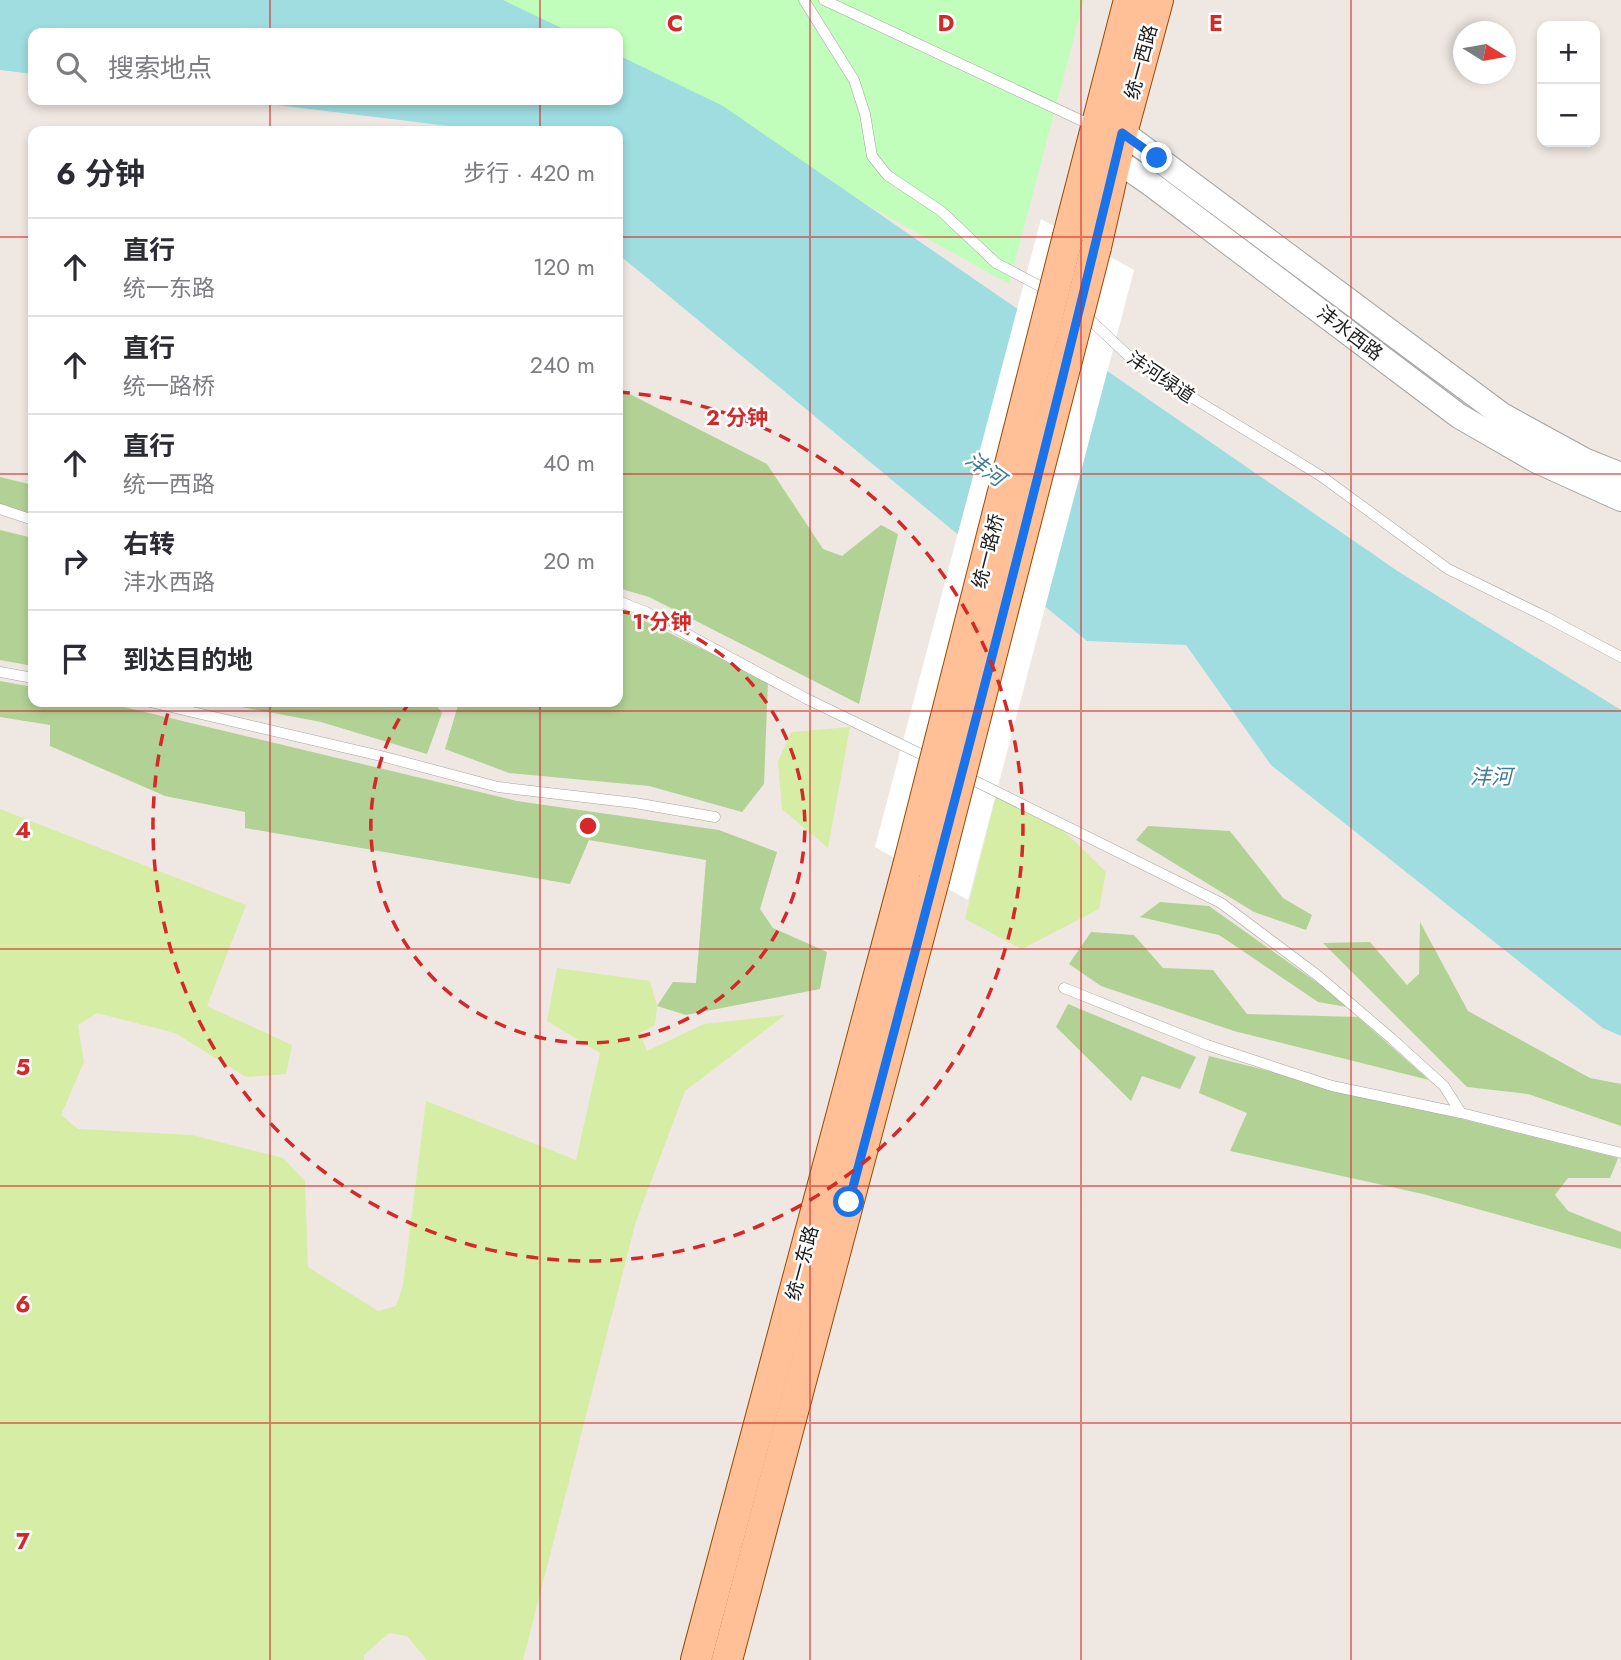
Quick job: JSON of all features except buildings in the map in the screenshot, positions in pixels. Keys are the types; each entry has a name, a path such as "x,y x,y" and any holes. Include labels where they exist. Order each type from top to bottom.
{"main road":[{"name":"统一西路","path":"1082,242 1105,136 1129,0"},
{"name":"统一西路","path":"1105,136 1158,0"},
{"name":"统一路桥","path":"908,866 1082,242"},
{"name":"统一路桥","path":"934,880 1082,242"},
{"name":"统一东路","path":"696,1660 908,866"},
{"name":"统一东路","path":"727,1660 934,880"}],"street":[{"name":"沣水西路","path":"1105,136 1503,415 1584,460 1621,475"},
{"name":"沣水西路","path":"1105,136 1151,184 1459,416 1537,461 1621,499"}],"lane":[{"path":"804,0 854,80 866,114 872,156 887,175 941,211 996,262 1059,296"},
{"path":"824,0 1105,136"},
{"name":"沣河绿道","path":"1070,301 1137,364 1321,476 1448,569 1621,657"},
{"path":"0,509 28,518"},
{"path":"623,603 646,612 807,699 940,764"},
{"path":"0,672 28,677"},
{"path":"171,707 385,757 498,787 635,803 715,817"},
{"path":"952,770 1221,903 1317,975 1391,1038 1444,1086 1461,1113"},
{"path":"1064,988 1207,1045 1332,1086 1461,1113 1621,1153"}],"green space":[{"path":"499,0 1084,0 1009,284 623,69 623,28 550,28"},
{"path":"623,391 767,464 823,549 842,556 881,525 898,534 859,704 649,597 623,589"},
{"path":"0,477 28,484 28,515 0,508"},
{"path":"0,530 28,537 28,665 0,660"},
{"path":"623,610 768,681 764,784 742,812 649,786 509,773 445,749 458,707 623,707"},
{"path":"0,681 28,686 28,707 124,707 517,801 719,830 777,852 760,909 773,928 827,952 820,989 686,1015 657,1006 673,982 696,983 706,860 589,840 570,884 245,828 245,812 165,796 50,746 50,725 0,717"},
{"path":"242,707 438,707 442,713 427,754 321,722"},
{"path":"850,727 828,848 782,809 778,762 791,732"},
{"path":"996,796 1054,821 1106,872 1099,909 1022,949 965,919"},
{"path":"0,809 246,905 207,1006 292,1045 286,1074 246,1077 175,1033 97,1013 78,1025 84,1062 61,1115 78,1129 192,1135 283,1158 305,1181 308,1267 378,1311 396,1306 403,1285 426,1101 576,1160 600,1053 547,1021 557,968 650,981 657,1006 655,1025 640,1033 647,1051 704,1024 785,1015 685,1091 636,1221 523,1660 427,1660 407,1636 389,1633 364,1655 364,1660 0,1660"},
{"path":"1148,826 1230,831 1283,898 1312,915 1306,930 1254,912 1136,840"},
{"path":"1160,902 1209,906 1353,1008 1318,1002 1219,935 1140,917"},
{"path":"1420,922 1468,1011 1590,1078 1621,1084 1621,1126 1528,1094 1467,1087 1323,943 1370,942 1407,985 1419,974"},
{"path":"1091,932 1134,935 1163,968 1213,970 1247,1014 1358,1017 1429,1080 1234,1031 1101,986 1069,964"},
{"path":"1068,1004 1196,1057 1180,1089 1142,1076 1131,1101 1056,1027"},
{"path":"1209,1056 1618,1158 1610,1178 1568,1178 1555,1195 1568,1211 1621,1232 1621,1249 1423,1194 1230,1151 1247,1113 1199,1093"}],"water":[{"path":"0,0 503,0 562,28 28,28 28,73 0,70"},
{"name":"沣河","path":"623,57 723,106 1399,572 1621,710 1621,1036 1603,1028 1271,765 1186,645 1087,641 623,258 623,126 449,126 277,105 623,105"}],"pier":[{"path":"1041,219 1134,270 968,900 875,847"}],"route":[{"path":"849,1202 1096,247 1122,133 1157,158"}]}
